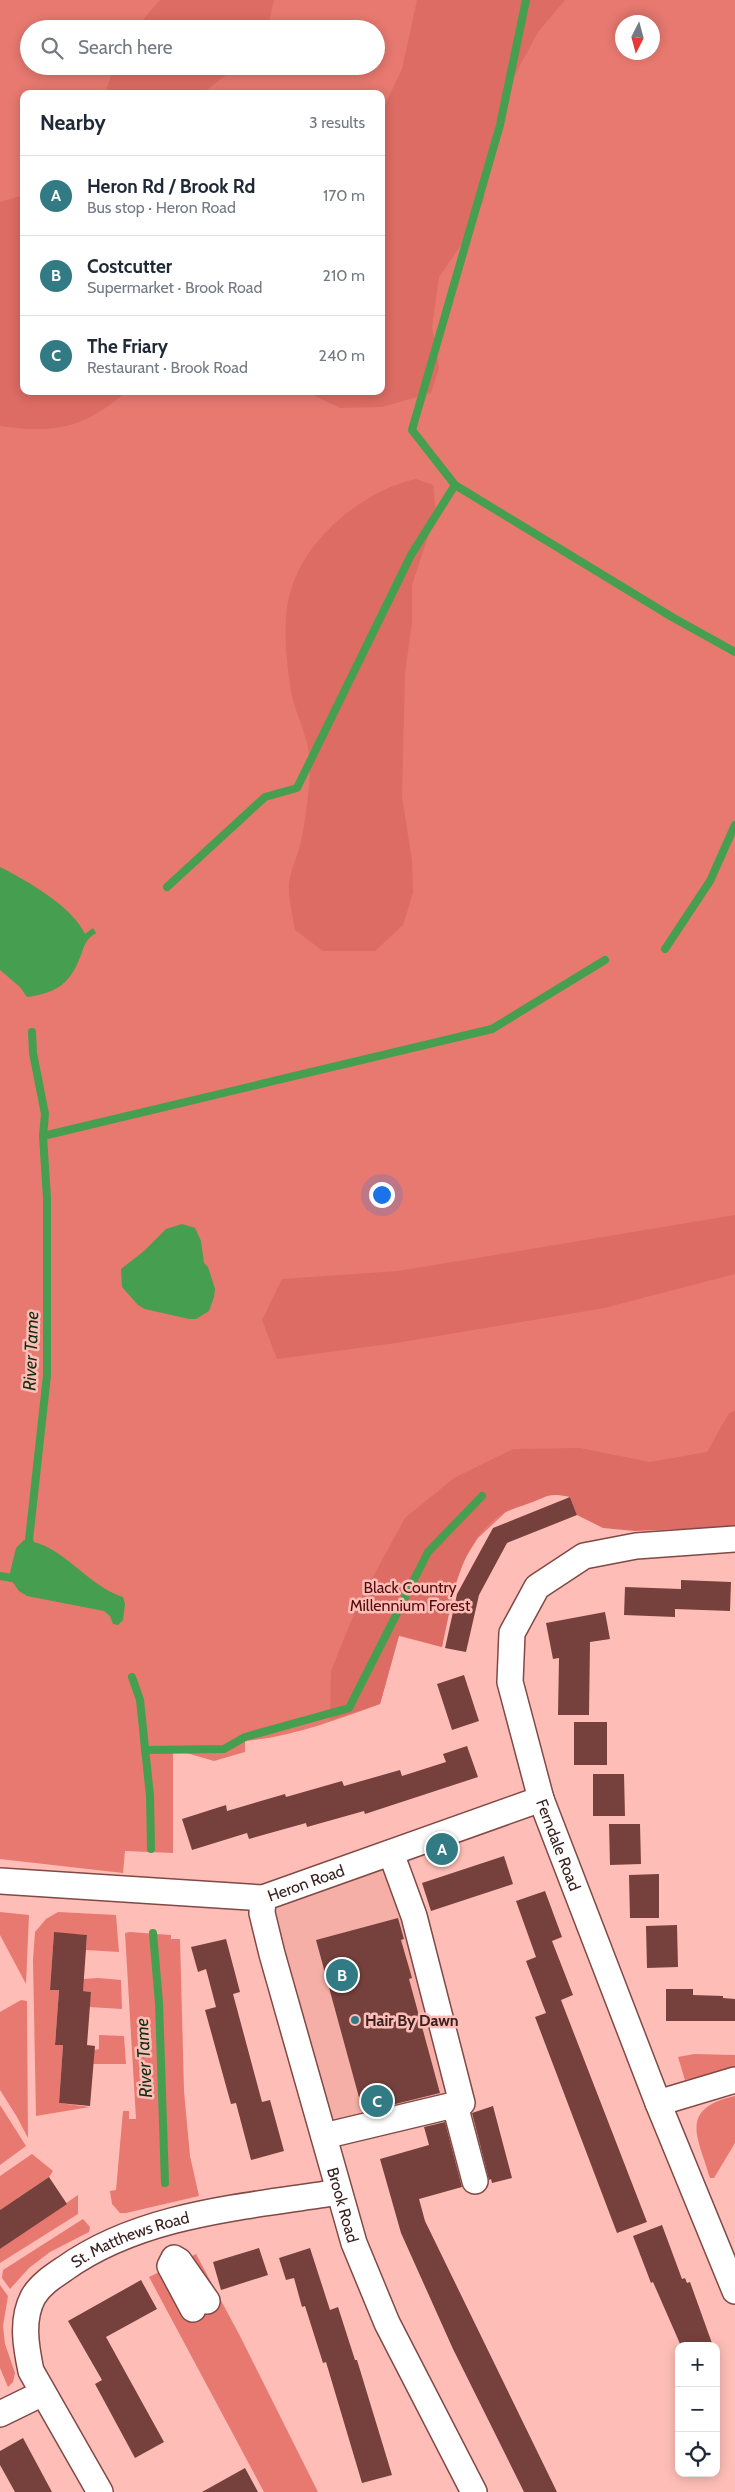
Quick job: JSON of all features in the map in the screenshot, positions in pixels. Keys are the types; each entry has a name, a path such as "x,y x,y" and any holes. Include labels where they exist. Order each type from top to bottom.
{"street":[{"name":"Ferndale Road","path":"735,1540 636,1546 584,1556 537,1587 512,1633 510,1682 541,1799 658,2102 735,2291"},
{"name":"Heron Road","path":"0,1881 263,1898 541,1799"},
{"path":"324,2136 462,2103 414,1916 391,1852"},
{"name":"Brook Road","path":"263,1898 262,1913 338,2192 354,2243 387,2323 474,2492"},
{"path":"658,2102 735,2080"},
{"path":"455,2104 475,2181"},
{"name":"St. Matthews Road","path":"100,2492 31,2371 26,2336 29,2307 34,2295 44,2283 72,2263 108,2244 164,2223 177,2219 338,2192"},
{"path":"164,2223 166,2240 174,2258 179,2261 200,2305"},
{"path":"0,2414 43,2393"}],"shaded area":[{"path":"0,867 23,879 60,904 79,924 85,934 93,928 96,933 86,942 77,965 67,980 47,993 27,997 20,987 0,970"},
{"path":"182,1224 195,1228 201,1241 204,1263 208,1267 215,1289 209,1311 196,1319 145,1309 138,1305 122,1287 121,1269 144,1251 166,1229"},
{"path":"24,1540 38,1543 51,1549 110,1592 123,1597 125,1604 123,1620 118,1625 113,1624 110,1616 104,1611 27,1596 19,1591 9,1577 16,1548"},
{"path":"391,1853 462,2103 324,2136 263,1898"}],"green space":[{"path":"0,0 735,0 735,1512 631,1493 552,1493 506,1512 478,1538 464,1560 456,1581 442,1647 399,1636 380,1704 297,1732 245,1741 245,1752 214,1761 173,1751 173,1853 125,1851 123,1873 0,1859"},
{"path":"160,0 274,0 269,20 143,20"},
{"path":"417,0 565,0 538,32 509,86 494,130 483,201 466,238 439,277 432,327 439,368 431,393 382,407 340,408 313,395 385,395 385,105 402,69"},
{"path":"111,75 226,75 207,90 106,90"},
{"path":"20,196 20,395 122,395 97,413 83,420 53,428 37,429 0,426 0,202"},
{"path":"416,479 433,485 436,513 412,585 412,623 405,673 402,797 412,861 413,893 403,925 375,951 323,951 295,930 289,896 292,869 300,846 304,824 309,790 310,762 307,742 294,704 289,674 286,650 286,613 288,601 299,571 323,535 358,505 396,485"},
{"path":"735,1215 735,1274 604,1308 396,1343 277,1359 262,1320 282,1279 398,1271"},
{"name":"Black Country Millennium Forest","path":"735,1411 735,1527 635,1531 603,1528 577,1515 570,1497 556,1495 547,1496 507,1511 489,1524 467,1554 454,1591 442,1647 399,1635 380,1704 330,1720 331,1671 358,1604 405,1518 454,1478 513,1449 580,1448 650,1462 707,1452 729,1413"},
{"path":"0,1912 29,1915 26,1984 0,1935"},
{"path":"58,1912 116,1915 119,1952 86,1950 87,1935 54,1933 50,1990 59,1990 55,2044 63,2045 59,2103 90,2107 36,2116 33,1960 35,1932 46,1919"},
{"path":"125,1933 171,1935 171,1939 180,1939 184,2091 190,2156 199,2196 120,2213 112,2204 110,2191 116,2190 123,2111 129,2111 129,2119 136,2119"},
{"path":"83,1979 121,1980 122,2009 89,2007 91,1992 83,1991"},
{"path":"21,2000 27,2001 28,2138 0,2090 0,2012"},
{"path":"99,2035 124,2036 126,2064 93,2064 94,2050 99,2049"},
{"path":"694,2054 735,2055 735,2070 685,2080 678,2057"},
{"path":"735,2096 735,2143 714,2178 710,2178 698,2138 697,2127 699,2117 705,2109 717,2102"},
{"path":"0,2105 26,2146 0,2165"},
{"path":"32,2154 53,2171 49,2177 0,2210 0,2176"},
{"path":"78,2195 78,2214 0,2263 0,2249"},
{"path":"83,2219 90,2227 89,2232 50,2252 29,2268 10,2289 2,2278 3,2270"},
{"path":"196,2254 240,2336 318,2492 264,2492 149,2277"},
{"path":"0,2285 8,2296 3,2326 5,2344 15,2373 13,2382 8,2387 0,2368"}],"building":[{"path":"570,1497 577,1515 507,1543 479,1595 466,1652 445,1648 457,1594 493,1528"},
{"path":"681,1580 731,1582 730,1611 675,1609 675,1617 624,1615 625,1587 681,1589"},
{"path":"605,1612 610,1639 590,1642 589,1715 558,1715 559,1658 553,1659 546,1623"},
{"path":"464,1675 479,1721 452,1730 437,1684"},
{"path":"574,1722 607,1722 607,1765 574,1765"},
{"path":"467,1746 478,1777 365,1814 364,1811 307,1827 306,1823 249,1839 247,1833 192,1850 182,1819 226,1805 227,1811 285,1794 286,1797 342,1781 344,1786 400,1770 402,1776 446,1762 443,1754"},
{"path":"593,1774 624,1774 625,1816 593,1816"},
{"path":"609,1824 640,1824 641,1864 610,1865"},
{"path":"504,1856 513,1884 431,1911 422,1883"},
{"path":"659,1874 659,1918 630,1918 629,1875"},
{"path":"545,1891 562,1937 552,1941 573,1995 561,2000 647,2222 617,2233 535,2017 546,2013 526,1961 536,1957 516,1901"},
{"path":"398,1918 404,1939 401,1940 412,1978 409,1979 440,2093 363,2112 316,1940"},
{"path":"677,1925 678,1967 647,1968 646,1926"},
{"path":"54,1932 87,1935 83,1991 91,1992 87,2045 95,2046 90,2106 59,2103 63,2045 55,2045 59,1990 50,1990"},
{"path":"226,1939 240,1992 233,1994 262,2102 270,2100 284,2151 251,2160 236,2103 231,2104 205,2010 216,2007 206,1969 198,1972 191,1947"},
{"path":"666,1989 693,1989 693,1995 723,1996 723,1998 735,1999 735,2021 666,2021"},
{"path":"493,2106 512,2178 492,2183 491,2179 489,2180 472,2113"},
{"path":"445,2122 462,2187 419,2199 425,2221 557,2492 524,2492 453,2349 401,2233 380,2159 429,2145 424,2127"},
{"path":"49,2177 67,2204 0,2249 0,2210"},
{"path":"662,2225 682,2279 685,2278 687,2283 690,2282 712,2342 679,2342 653,2282 651,2283 633,2236"},
{"path":"259,2248 268,2275 221,2290 213,2262"},
{"path":"310,2248 330,2310 338,2307 355,2360 357,2360 392,2475 362,2483 326,2362 323,2363 305,2306 302,2307 294,2278 286,2280 279,2258"},
{"path":"141,2280 157,2309 106,2337 164,2442 135,2458 95,2384 102,2380 68,2321"},
{"path":"23,2438 52,2492 15,2492 0,2465 0,2451"},
{"path":"245,2468 258,2492 202,2492"}],"waterway":[{"path":"167,887 265,797 297,788 411,555 455,485 412,430 500,125 526,0"},
{"path":"455,485 672,617 735,652"},
{"path":"665,949 710,881 735,825"},
{"path":"43,1136 492,1029 605,960"},
{"name":"River Tame","path":"32,1032 33,1053 45,1114 43,1136 47,1198 47,1375 29,1540 33,1549"},
{"path":"145,1750 224,1749 245,1737 349,1708 428,1552 482,1496"},
{"path":"0,1576 18,1579"},
{"name":"River Tame","path":"132,1677 140,1700 150,1796 151,1849"},
{"name":"River Tame","path":"153,1933 159,2003 165,2183"}],"place":[{"name":"Heron Rd / Brook Rd","path":"442,1849"},
{"name":"Costcutter","path":"342,1975"},
{"name":"Hair By Dawn","path":"355,2020"},
{"name":"The Friary","path":"377,2101"}]}
